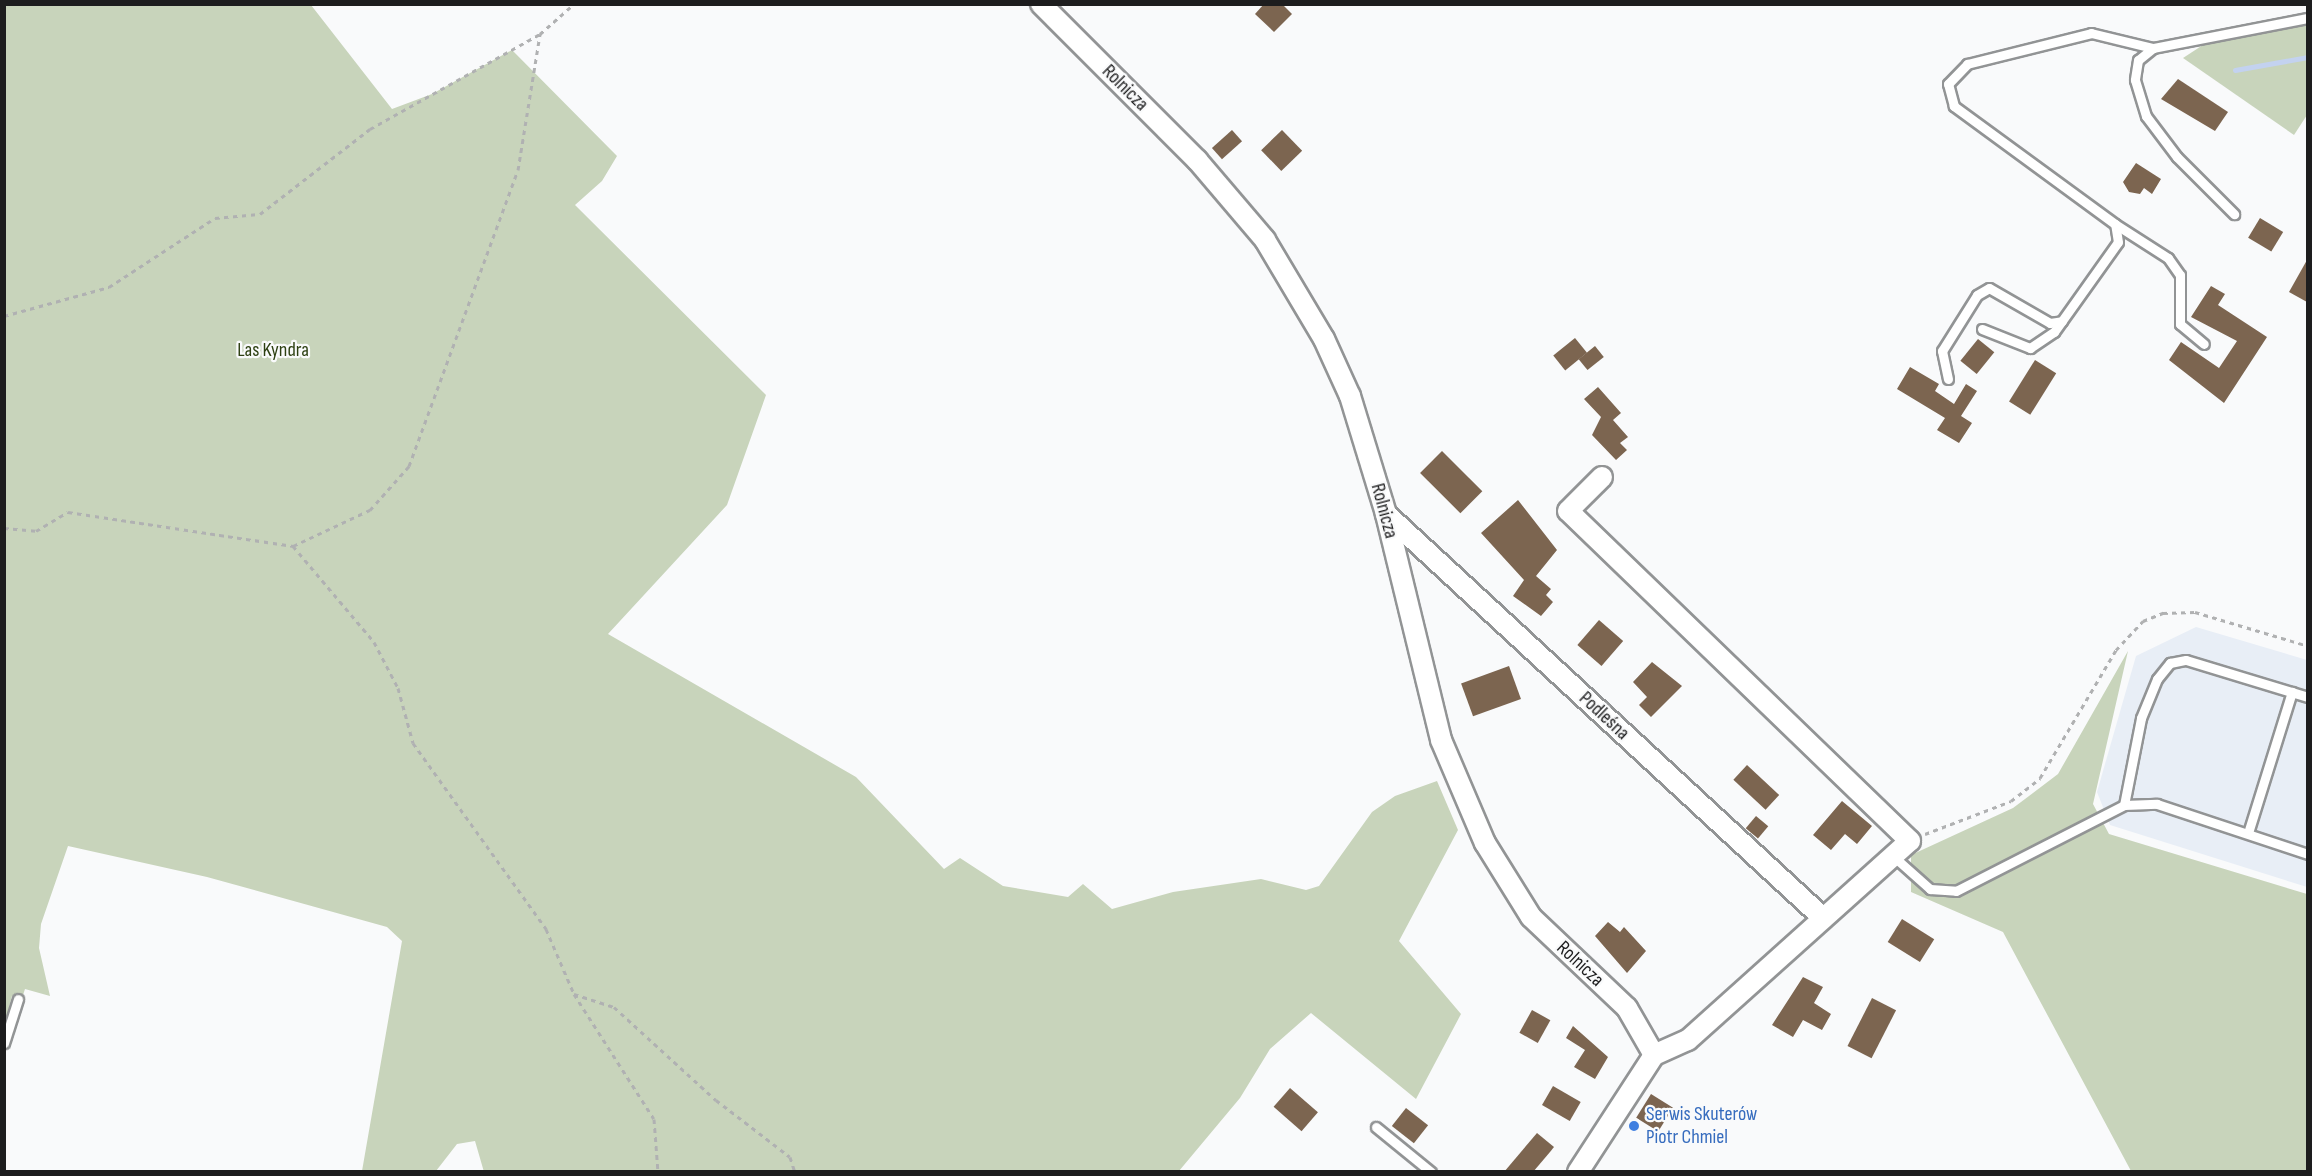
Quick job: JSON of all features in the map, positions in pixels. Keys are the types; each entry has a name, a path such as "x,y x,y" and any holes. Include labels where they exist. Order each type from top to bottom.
{"street":[{"name":"Rolnicza","path":"1041,4 1197,160 1265,240 1350,396 1386,514 1441,740 1504,882 1531,917 1627,1008 1654,1055"},
{"path":"1578,1172 1654,1055 1688,1040 1910,841 1568,511 1602,477"},
{"name":"Podleśna","path":"1386,514 1823,918"}],"lane":[{"path":"2204,344 2180,324 2180,275 2168,258 2115,224 1954,106 1948,84 1967,64 2091,33 2153,48 2307,18"},
{"path":"2153,48 2138,60 2135,80 2146,116 2177,158 2234,214"},
{"path":"1982,329 2030,348 2062,321 2118,242 2115,224"},
{"path":"1948,380 1942,351 1977,295 1989,288 2050,323 2062,321"},
{"path":"2124,806 2141,718 2157,679 2170,663 2186,660 2307,697"},
{"path":"2248,833 2292,692"},
{"path":"1893,856 1930,889 1956,891 2124,806 2157,804 2307,854"},
{"path":"4,1043 18,999"},
{"path":"1376,1127 1431,1172"}],"path":[{"path":"4,316 109,287 215,218 260,214 370,129 540,34 574,4"},
{"path":"4,528 36,531 68,512 293,546 370,510 409,466 518,170 540,34"},
{"path":"293,546 374,642 398,688 413,743 546,928 574,994 654,1119 658,1172"},
{"path":"1910,841 2011,801 2040,778 2116,650 2143,621 2163,613 2195,612 2307,645"},
{"path":"574,994 614,1007 716,1100 790,1157 795,1172"}],"shaded area":[{"path":"2196,627 2307,660 2307,887 2110,825 2097,792 2136,656"}],"green space":[{"name":"Las Kyndra","path":"5,5 311,5 392,109 432,94 512,50 617,156 602,181 575,205 766,395 727,505 608,634 856,777 944,869 960,858 1003,886 1068,897 1083,884 1112,909 1173,892 1261,879 1306,890 1319,886 1372,812 1395,796 1437,781 1458,830 1399,941 1461,1014 1416,1099 1311,1013 1270,1049 1240,1098 1179,1171 484,1172 475,1141 457,1144 436,1171 362,1171 402,941 387,927 207,877 68,846 41,924 39,948 50,996 25,989 22,998 12,996 5,1023"},
{"path":"2307,18 2307,115 2294,135 2183,58 2206,43"},
{"path":"2128,651 2093,804 2109,834 2307,894 2307,1171 2131,1171 2003,932 1911,892 1911,855 2013,808 2058,774"}],"building":[{"path":"1264,4 1282,4 1292,14 1274,32 1255,14"},
{"path":"2178,79 2228,112 2215,131 2161,99"},
{"path":"1232,130 1242,141 1222,159 1212,148"},
{"path":"1282,130 1302,151 1281,171 1261,150"},
{"path":"2136,163 2161,179 2152,194 2144,188 2140,194 2129,192 2123,182"},
{"path":"2260,218 2283,232 2271,252 2248,238"},
{"path":"2307,260 2307,302 2289,292"},
{"path":"2211,286 2225,294 2218,305 2267,337 2224,403 2169,360 2181,342 2219,368 2237,341 2191,317"},
{"path":"1575,338 1587,353 1565,370 1553,356"},
{"path":"1978,339 1994,352 1977,374 1960,361"},
{"path":"1595,346 1604,357 1587,370 1579,359"},
{"path":"2035,360 2056,373 2030,415 2009,402"},
{"path":"1910,367 1939,384 1935,391 1954,404 1966,384 1977,391 1961,416 1972,423 1959,443 1937,430 1945,418 1897,389"},
{"path":"1598,387 1621,413 1613,420 1628,437 1620,443 1627,450 1616,460 1592,435 1601,417 1584,399"},
{"path":"1442,451 1482,491 1460,513 1420,473"},
{"path":"1518,500 1557,550 1536,576 1551,589 1546,595 1553,602 1541,616 1513,596 1524,580 1481,533"},
{"path":"1599,620 1623,641 1602,666 1577,645"},
{"path":"1652,662 1682,686 1651,717 1639,705 1647,697 1633,682"},
{"path":"1509,666 1521,699 1473,716 1461,683"},
{"path":"1747,765 1779,795 1766,810 1733,780"},
{"path":"1842,801 1872,826 1857,844 1845,834 1831,850 1813,835"},
{"path":"1756,816 1768,826 1758,839 1746,828"},
{"path":"1902,919 1934,939 1920,962 1888,942"},
{"path":"1608,922 1620,932 1624,927 1646,951 1627,973 1595,936"},
{"path":"1803,977 1823,987 1814,1003 1831,1014 1822,1030 1803,1020 1793,1037 1772,1025"},
{"path":"1872,998 1896,1010 1872,1058 1847,1046"},
{"path":"1532,1010 1550,1020 1538,1043 1519,1033"},
{"path":"1573,1026 1608,1057 1595,1079 1574,1067 1585,1050 1566,1038"},
{"path":"1553,1086 1581,1102 1570,1121 1542,1105"},
{"path":"1290,1088 1318,1112 1302,1131 1274,1107"},
{"path":"1651,1094 1673,1108 1658,1132 1636,1118"},
{"path":"1406,1108 1428,1125 1414,1143 1392,1126"},
{"path":"1537,1133 1554,1147 1550,1152 1533,1172 1504,1172"}],"waterway":[{"path":"2235,70 2308,57"}],"place":[{"name":"Serwis Skuterów Piotr Chmiel","path":"1634,1126"}]}
